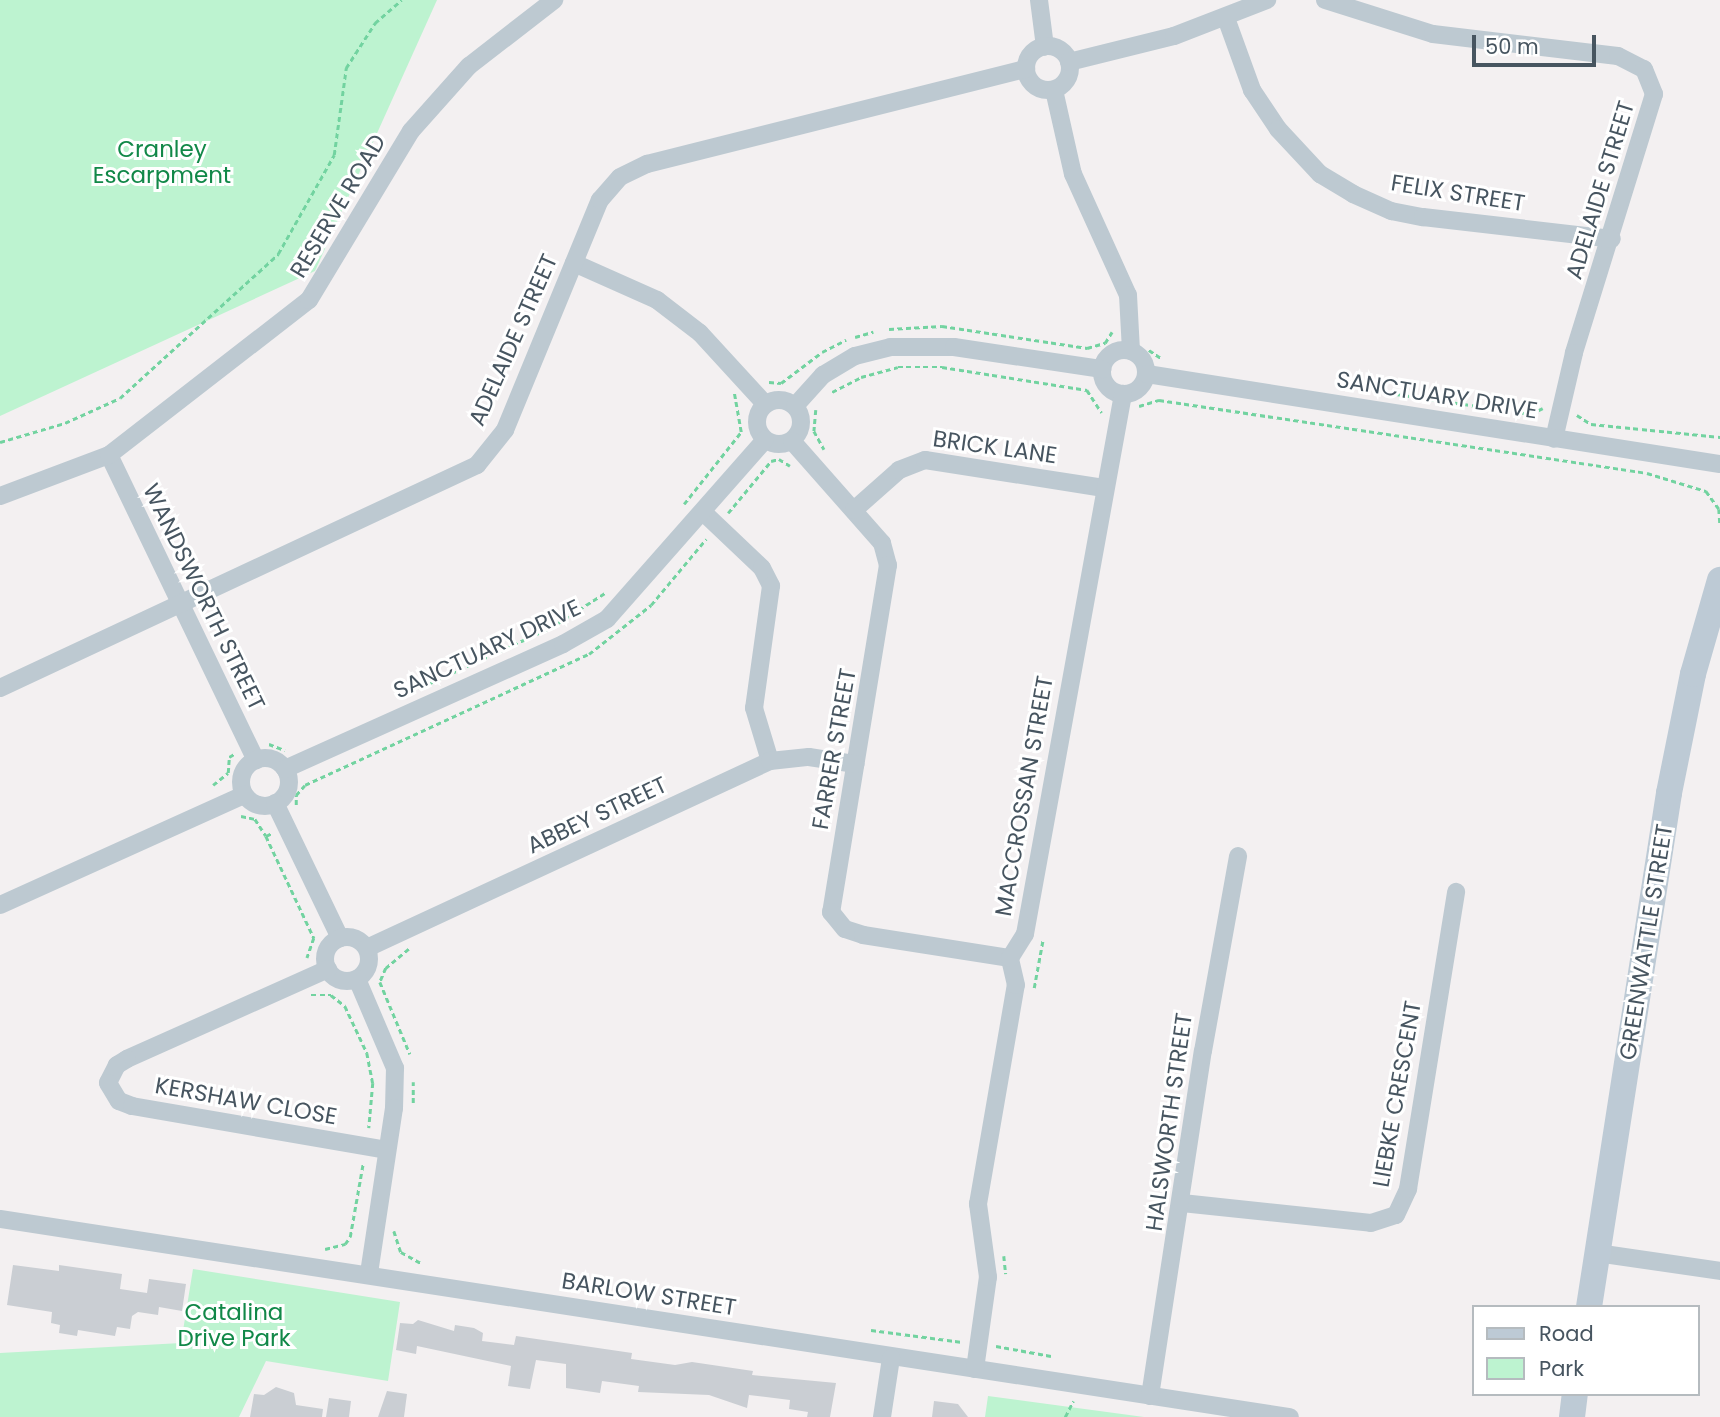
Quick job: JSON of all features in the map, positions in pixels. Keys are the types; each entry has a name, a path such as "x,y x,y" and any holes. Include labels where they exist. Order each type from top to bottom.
{"main road":[{"name":"GREENWATTLE STREET","path":"1589,1305 1669,793 1693,674 1720,580"},
{"path":"1572,1417 1575,1396"}],"street":[{"name":"RESERVE ROAD","path":"0,496 109,454 309,300 411,131 468,66 554,0"},
{"path":"1039,0 1045,47"},
{"path":"1069,62 1226,18 1268,0"},
{"name":"ADELAIDE STREET","path":"1325,0 1433,34 1618,56 1644,69 1654,94 1612,239 1574,353 1554,439"},
{"name":"FELIX STREET","path":"1226,18 1252,90 1278,129 1320,174 1353,194 1391,211 1423,217 1612,239"},
{"path":"1045,47 1062,52 1069,62 1068,76 1054,90 1035,86 1026,69 1033,52 1045,47"},
{"name":"ADELAIDE STREET","path":"0,688 477,465 505,430 600,200 620,177 647,164 1026,69"},
{"path":"1054,90 1073,174 1128,295 1131,351"},
{"path":"574,263 657,300 700,333 765,404"},
{"path":"795,406 823,375 855,356 890,347 954,347 1102,369"},
{"path":"1131,351 1143,360 1147,374 1139,389 1123,394 1106,386 1102,369 1114,352 1131,351"},
{"name":"SANCTUARY DRIVE","path":"1147,374 1720,464"},
{"name":"MACCROSSAN STREET","path":"1010,958 1025,934 1123,394"},
{"path":"779,400 795,406 801,428 792,441 779,445 765,440 757,420 765,404 779,400"},
{"name":"SANCTUARY DRIVE","path":"285,769 589,630 625,601 765,440"},
{"name":"FARRER STREET","path":"792,441 882,543 888,576 832,898 836,922 863,934 1010,958"},
{"name":"WANDSWORTH STREET","path":"109,454 256,760"},
{"name":"BRICK LANE","path":"854,510 899,470 925,460 1104,488"},
{"path":"703,512 762,568 771,586 754,708 770,761"},
{"name":"ABBEY STREET","path":"367,948 770,761 809,757 855,764"},
{"path":"270,759 285,769 288,790 275,803 260,806 244,794 241,777 256,760 270,759"},
{"path":"0,905 244,794"},
{"path":"275,803 340,938"},
{"name":"HALSWORTH STREET","path":"1150,1396 1182,1203 1203,1051 1238,856"},
{"name":"LIEBKE CRESCENT","path":"1182,1203 1371,1223 1396,1215 1408,1189 1456,892"},
{"path":"340,938 355,938 367,948 367,969 357,979 337,979 328,969 326,954 340,938"},
{"path":"975,1369 988,1277 978,1204 1016,985 1010,958"},
{"path":"304,980 328,969"},
{"path":"357,979 395,1068 369,1274"},
{"name":"KERSHAW CLOSE","path":"304,980 127,1059 117,1065 108,1083 119,1101 132,1106 386,1150"},
{"name":"BARLOW STREET","path":"0,1219 369,1274 891,1358 1290,1417"},
{"path":"1597,1253 1720,1271"},
{"path":"882,1417 891,1358"}],"path":[{"path":"0,442 65,424 120,398 278,254 334,155 346,68 375,23 401,0"},
{"path":"824,400 847,383 878,372 942,367 1087,390 1096,397 1100,412 1131,418 1142,404 1159,400 1647,473 1706,491 1719,509 1720,524"},
{"path":"266,836 302,819 296,800 305,785 589,654 651,605 771,461 783,461 801,474 827,453 814,431 818,406"},
{"path":"236,816 251,816 266,836 314,938 312,953 297,965 312,998 331,995 345,1006 367,1053 373,1083 351,1237 345,1244 325,1249"},
{"path":"1032,1000 1044,932"},
{"path":"1003,1252 1004,1284"},
{"path":"996,1338 999,1346"}],"green space":[{"name":"Cranley Escarpment","path":"0,0 437,0 315,271 0,416"},
{"name":"Catalina Drive Park","path":"193,1269 400,1302 388,1381 266,1361 239,1417 0,1417 0,1353 181,1343"},
{"path":"988,1396 1144,1417 985,1417"}],"building":[{"path":"13,1265 59,1271 59,1265 122,1274 120,1289 147,1293 149,1279 186,1284 182,1311 159,1307 158,1315 138,1312 132,1316 130,1329 117,1327 115,1336 78,1330 77,1336 59,1333 60,1325 51,1323 52,1312 7,1305"},
{"path":"418,1320 454,1331 455,1325 474,1328 483,1333 482,1341 514,1345 516,1336 632,1353 631,1359 675,1365 692,1362 753,1371 752,1375 836,1383 830,1417 807,1417 808,1412 789,1409 790,1400 749,1395 747,1408 709,1395 638,1392 639,1386 602,1381 600,1393 566,1388 566,1364 536,1360 530,1389 508,1386 511,1366 417,1346 416,1354 396,1350 400,1323 413,1324"},
{"path":"276,1387 294,1393 296,1405 323,1409 322,1417 250,1417 254,1394 264,1395"},
{"path":"387,1391 407,1394 404,1417 378,1417"},
{"path":"329,1398 351,1401 349,1417 326,1417"},
{"path":"934,1401 958,1404 968,1417 932,1417"}]}
